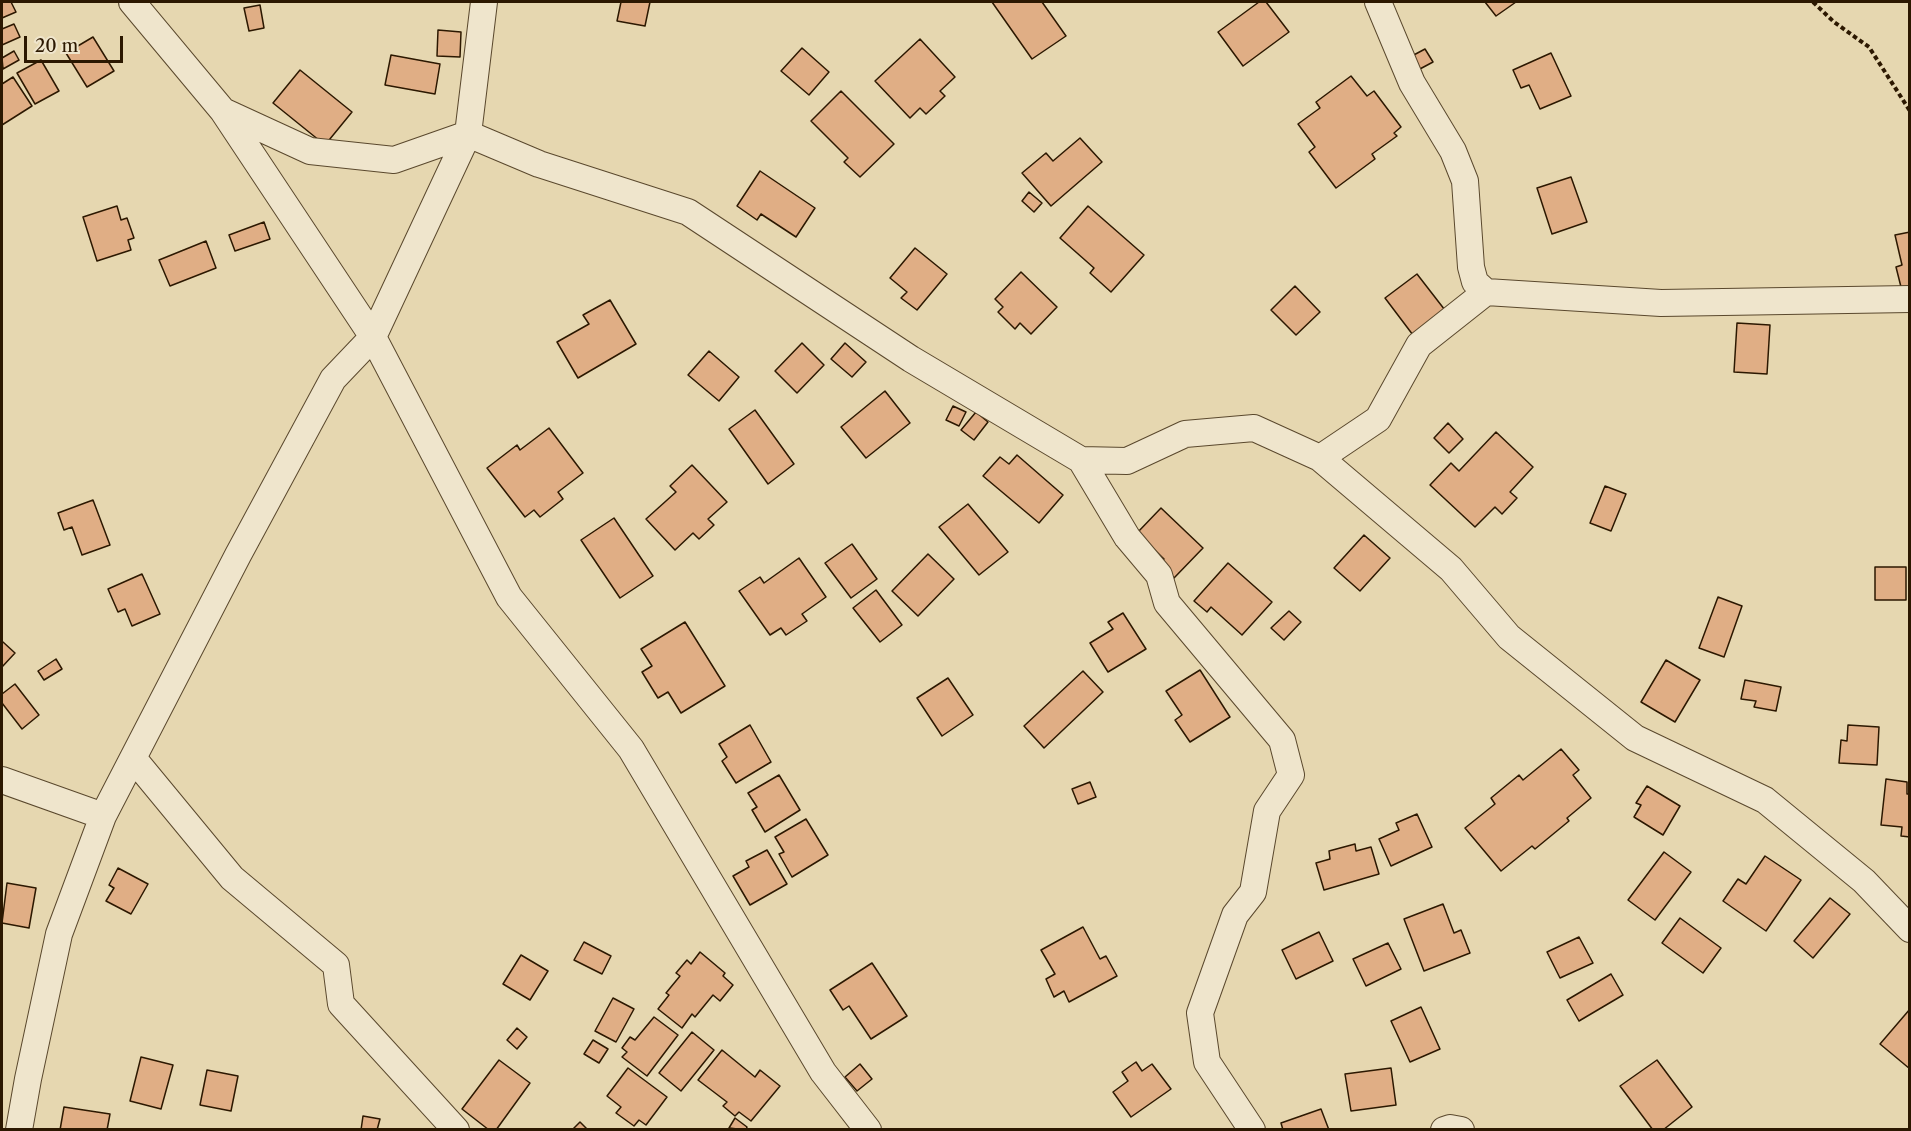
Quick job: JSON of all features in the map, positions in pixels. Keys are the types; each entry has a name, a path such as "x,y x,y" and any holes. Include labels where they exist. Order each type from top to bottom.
{"street":[{"path":"132,2 223,111 373,337 509,597 631,749 823,1072 868,1130"},
{"path":"19,1130 59,934 103,816 238,555 333,379 373,337 468,134 484,2"},
{"path":"1378,2 1412,83 1453,152 1465,181 1471,267 1475,282 1486,292 1661,303 1910,299"},
{"path":"223,111 310,151 394,160 468,134 539,164 688,212 911,359 1081,460 1127,537 1159,575 1167,603 1282,740 1291,776 1267,811 1253,892 1235,915 1200,1012 1207,1062 1252,1130"},
{"path":"1320,458 1378,419 1419,345 1486,292"},
{"path":"1081,460 1127,461 1185,434 1254,428 1320,458 1451,569 1509,637 1635,738 1765,800 1864,881 1910,929"},
{"path":"133,758 232,878 336,965 341,1004 456,1130"},
{"path":"2,780 103,816"},
{"path":"1444,1130 1450,1128 1461,1130"}],"path":[{"path":"1814,2 1834,22 1869,47 1910,111"}],"building":[{"path":"2,2 11,2 16,12 2,18"},
{"path":"621,2 650,2 645,26 617,21"},
{"path":"992,2 1042,2 1066,36 1032,59"},
{"path":"1259,2 1266,2 1289,32 1243,66 1218,32"},
{"path":"1485,2 1516,2 1496,16"},
{"path":"260,5 264,28 249,31 244,8"},
{"path":"14,24 20,37 2,45 2,29"},
{"path":"438,30 461,32 460,57 437,56"},
{"path":"93,37 114,71 87,87 66,53"},
{"path":"920,39 955,77 940,91 945,96 926,114 920,108 910,118 875,81"},
{"path":"802,48 829,72 809,95 781,71"},
{"path":"1425,49 1433,62 1418,70 1410,57"},
{"path":"14,51 19,60 3,69 2,58"},
{"path":"1551,53 1571,96 1540,109 1529,85 1521,88 1513,70"},
{"path":"391,55 440,64 435,94 385,85"},
{"path":"41,60 59,91 35,104 17,73"},
{"path":"300,70 352,112 325,145 273,103"},
{"path":"1351,76 1367,96 1374,91 1401,127 1394,133 1397,136 1372,154 1375,159 1336,188 1309,152 1315,147 1298,124 1320,108 1316,102"},
{"path":"13,77 32,106 2,125 2,84"},
{"path":"841,91 894,144 860,177 844,162 848,158 811,121"},
{"path":"1080,138 1102,162 1051,206 1022,173 1046,153 1053,161"},
{"path":"760,171 815,208 796,237 761,214 757,220 737,206"},
{"path":"1571,177 1587,222 1552,234 1537,188"},
{"path":"1029,192 1042,203 1034,212 1022,201"},
{"path":"117,206 121,220 127,218 134,238 128,240 131,250 97,261 83,217"},
{"path":"1088,206 1144,255 1111,292 1090,273 1094,268 1060,238"},
{"path":"264,222 270,239 235,251 229,235"},
{"path":"1910,232 1910,289 1902,291 1896,267 1902,265 1895,235"},
{"path":"206,241 216,268 170,286 159,260"},
{"path":"915,248 947,274 917,310 901,298 907,292 890,278"},
{"path":"1021,272 1057,307 1031,334 1020,323 1015,329 998,312 1003,307 995,299"},
{"path":"1417,274 1448,314 1416,339 1385,298"},
{"path":"1295,286 1320,312 1296,335 1271,310"},
{"path":"610,300 636,344 578,378 557,342 589,324 583,315"},
{"path":"1737,323 1770,325 1767,374 1734,372"},
{"path":"802,343 824,365 797,393 775,371"},
{"path":"845,343 866,362 852,377 831,359"},
{"path":"709,351 739,377 719,401 688,375"},
{"path":"885,391 910,423 866,458 841,427"},
{"path":"953,406 966,412 959,426 946,420"},
{"path":"755,410 794,464 768,484 729,429"},
{"path":"976,412 988,422 974,440 961,430"},
{"path":"1448,423 1463,439 1449,453 1434,438"},
{"path":"549,428 583,473 558,492 563,499 540,517 534,510 525,517 487,468 517,445 520,450"},
{"path":"1496,432 1533,467 1510,492 1517,498 1502,514 1495,507 1475,527 1430,485 1451,463 1459,471"},
{"path":"1017,455 1063,495 1039,523 983,476 1000,457 1009,464"},
{"path":"692,465 727,502 708,519 714,525 699,539 693,533 675,550 646,519 676,492 670,486"},
{"path":"1605,486 1626,494 1611,531 1590,523"},
{"path":"93,500 110,545 82,555 72,527 64,530 58,513"},
{"path":"968,504 1008,552 979,575 939,527"},
{"path":"1161,508 1203,548 1174,578 1159,564 1164,559 1137,533"},
{"path":"614,518 653,576 620,598 581,540"},
{"path":"1364,535 1390,558 1360,591 1334,568"},
{"path":"852,544 877,579 851,598 825,563"},
{"path":"928,554 954,579 918,616 892,591"},
{"path":"799,558 826,597 802,614 807,621 786,635 781,628 770,635 739,591 760,577 764,583"},
{"path":"1228,563 1272,602 1242,635 1211,607 1207,612 1194,601"},
{"path":"1875,567 1906,567 1906,600 1875,600"},
{"path":"142,574 160,614 132,626 125,609 118,612 108,589"},
{"path":"876,590 902,625 880,642 853,608"},
{"path":"1718,597 1742,606 1724,657 1699,648"},
{"path":"1289,611 1301,622 1284,640 1271,628"},
{"path":"1123,613 1146,649 1108,672 1090,643 1113,629 1108,622"},
{"path":"685,622 725,686 681,713 668,692 658,698 642,672 652,666 641,649"},
{"path":"2,643 15,653 2,667"},
{"path":"56,659 62,669 44,680 38,671"},
{"path":"1666,660 1700,680 1675,722 1641,702"},
{"path":"1200,670 1230,717 1190,742 1175,720 1182,715 1166,691"},
{"path":"1083,671 1103,692 1044,748 1024,726"},
{"path":"948,678 973,715 942,736 917,698"},
{"path":"1745,680 1781,687 1776,711 1754,707 1756,701 1741,699"},
{"path":"15,684 39,715 22,729 2,703 2,694"},
{"path":"750,725 771,762 736,783 722,761 727,757 719,744"},
{"path":"1848,725 1879,727 1877,765 1839,763 1841,740 1847,741"},
{"path":"1561,749 1579,770 1573,775 1591,798 1567,818 1569,821 1535,849 1532,846 1501,871 1465,828 1495,804 1491,798 1519,775 1523,780"},
{"path":"779,775 800,810 765,832 752,810 757,807 748,793"},
{"path":"1886,779 1907,782 1907,794 1910,794 1910,837 1901,836 1902,827 1881,825"},
{"path":"1090,782 1096,797 1078,804 1072,789"},
{"path":"1647,786 1680,806 1663,835 1634,817 1641,805 1636,803"},
{"path":"1417,814 1432,847 1391,866 1379,839 1399,830 1396,823"},
{"path":"806,819 828,855 792,877 779,854 784,852 775,837"},
{"path":"1355,844 1356,851 1371,847 1379,874 1324,890 1316,863 1330,859 1329,851"},
{"path":"767,850 787,884 750,905 733,876 749,867 746,861"},
{"path":"1664,852 1691,872 1655,920 1628,900"},
{"path":"1765,856 1801,880 1766,931 1723,901 1738,879 1746,884"},
{"path":"118,868 148,884 131,914 106,901 114,888 109,885"},
{"path":"7,883 36,888 29,928 2,923"},
{"path":"1830,898 1850,914 1813,958 1794,941"},
{"path":"1443,904 1454,933 1461,930 1470,953 1424,971 1404,919"},
{"path":"1680,918 1721,948 1703,973 1662,943"},
{"path":"1083,927 1100,959 1106,956 1117,976 1069,1002 1064,991 1054,997 1046,979 1055,974 1041,950"},
{"path":"1319,932 1333,961 1296,979 1282,950"},
{"path":"1579,937 1593,963 1560,978 1547,952"},
{"path":"584,942 611,956 602,974 574,960"},
{"path":"1388,943 1401,969 1366,986 1353,959"},
{"path":"700,952 725,973 723,976 733,985 720,1001 713,995 695,1017 692,1014 682,1028 658,1009 669,995 666,993 680,976 676,973 687,960 691,964"},
{"path":"521,955 548,971 530,1000 503,984"},
{"path":"872,963 907,1016 871,1039 849,1006 843,1010 830,990"},
{"path":"1611,974 1623,995 1579,1021 1567,1000"},
{"path":"613,998 634,1009 616,1042 595,1031"},
{"path":"1421,1007 1440,1049 1410,1062 1391,1021"},
{"path":"1910,1009 1910,1069 1880,1044"},
{"path":"654,1017 678,1035 647,1076 622,1057 627,1052 622,1048 630,1037 635,1040"},
{"path":"517,1028 527,1037 517,1049 507,1040"},
{"path":"692,1032 714,1050 681,1091 659,1073"},
{"path":"593,1040 608,1049 599,1063 584,1054"},
{"path":"722,1050 755,1077 760,1070 780,1086 751,1121 739,1112 735,1116 723,1106 727,1102 698,1080"},
{"path":"141,1057 173,1065 161,1109 130,1101"},
{"path":"499,1060 530,1083 496,1130 489,1130 462,1109"},
{"path":"1657,1060 1692,1107 1663,1130 1653,1130 1620,1086"},
{"path":"1136,1062 1142,1071 1152,1064 1171,1089 1131,1117 1113,1092 1128,1081 1122,1072"},
{"path":"860,1064 872,1079 857,1091 845,1077"},
{"path":"628,1068 667,1097 646,1125 639,1120 634,1126 616,1113 621,1107 607,1096"},
{"path":"1391,1068 1396,1105 1351,1111 1345,1074"},
{"path":"207,1070 238,1076 231,1111 200,1105"},
{"path":"64,1107 110,1114 107,1130 60,1130"},
{"path":"1321,1109 1329,1130 1283,1130 1281,1123"},
{"path":"363,1116 380,1119 377,1130 361,1130"},
{"path":"735,1118 747,1127 746,1130 729,1128"},
{"path":"580,1122 588,1130 572,1130"}]}
